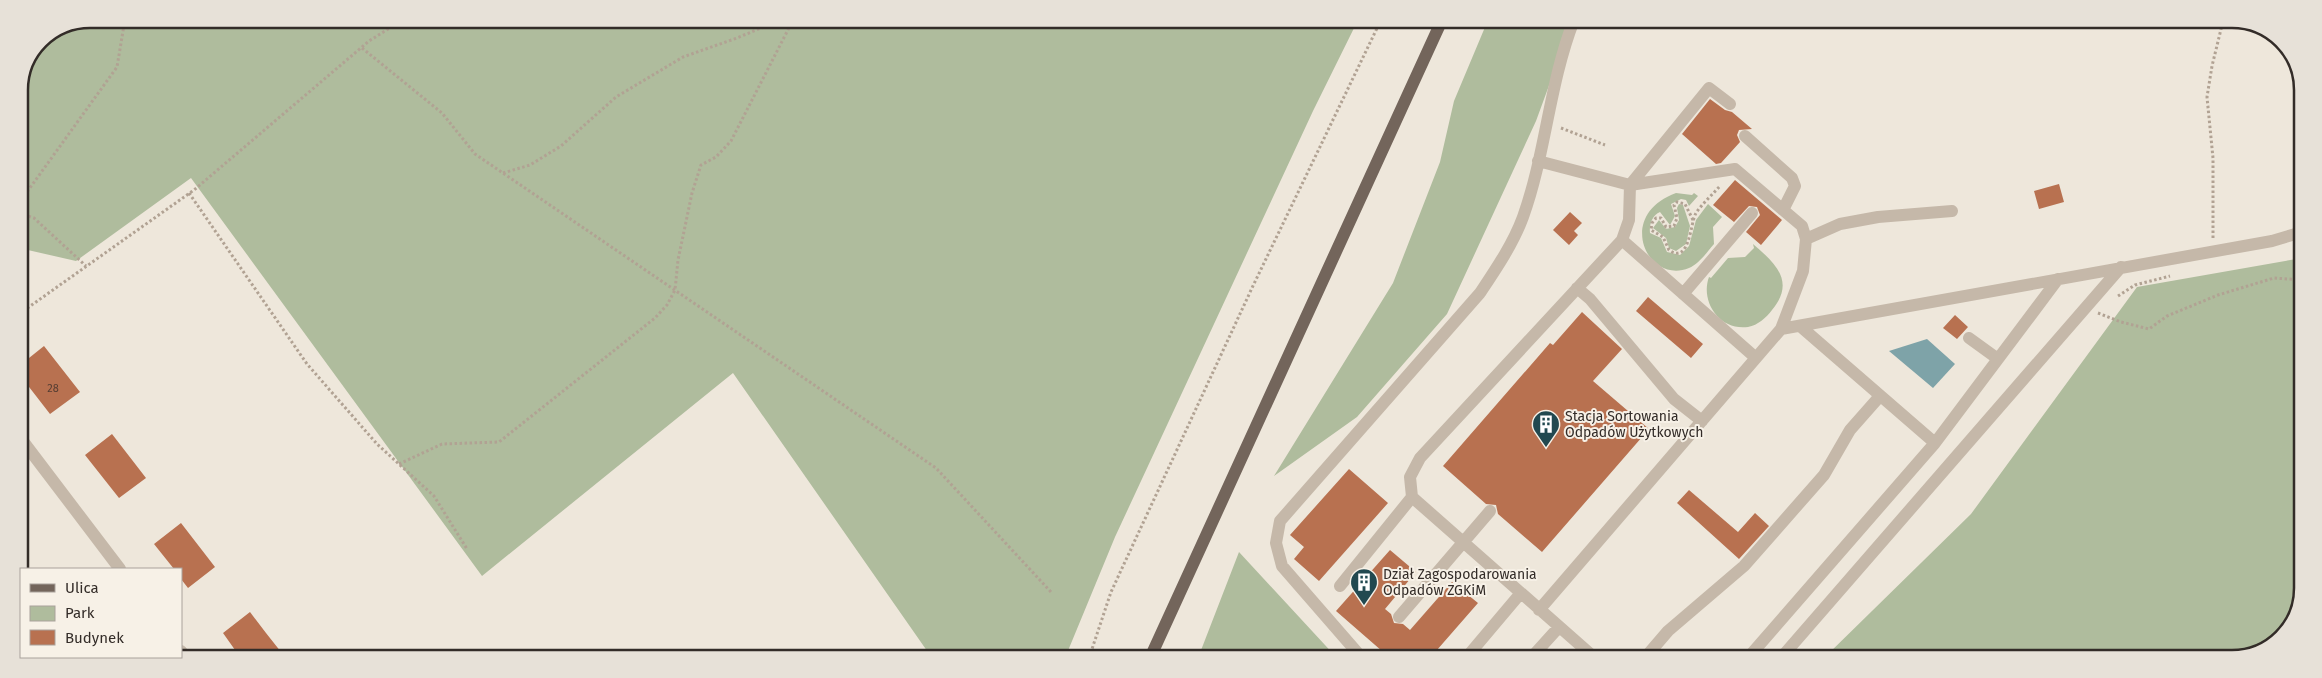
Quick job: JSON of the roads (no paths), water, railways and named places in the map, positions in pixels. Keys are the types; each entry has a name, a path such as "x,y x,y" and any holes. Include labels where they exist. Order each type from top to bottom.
{"main road":[{"path":"1154,650 1438,28"}],"street":[{"path":"1355,650 1282,566 1276,542 1280,521 1480,293 1502,260 1523,217 1538,161 1554,82 1571,28"},
{"path":"1586,650 1520,594 1412,496 1410,477 1420,458 1622,240 1629,220 1630,185 1709,88 1730,104"},
{"path":"1745,136 1792,178 1795,186 1783,210"},
{"path":"1538,161 1630,185 1735,169 1802,226 1806,239 1803,271 1781,329 1539,610"},
{"path":"1806,239 1840,224 1878,217 1952,211"},
{"path":"1682,294 1752,213"},
{"path":"1781,329 2121,267 2214,252 2272,241 2294,234"},
{"path":"1622,240 1756,358"},
{"path":"1788,650 2121,267"},
{"path":"1755,650 1935,443 2058,279"},
{"path":"1577,288 1590,299 1674,399 1702,421"},
{"path":"1800,326 1935,443"},
{"path":"1969,338 1998,359"},
{"path":"1651,650 1668,630 1744,566 1824,475 1850,430 1880,396"},
{"path":"28,448 119,568"},
{"path":"1340,586 1412,496"},
{"path":"1399,617 1490,511"},
{"path":"1473,650 1520,594"},
{"path":"1538,650 1559,627"}],"water":[{"path":"1927,339 1955,364 1933,388 1889,351"}],"place":[{"name":"Stacja Sortowania Odpadów Użytkowych","path":"1546,448"},
{"name":"Dział Zagospodarowania Odpadów ZGKiM","path":"1364,606"}]}
